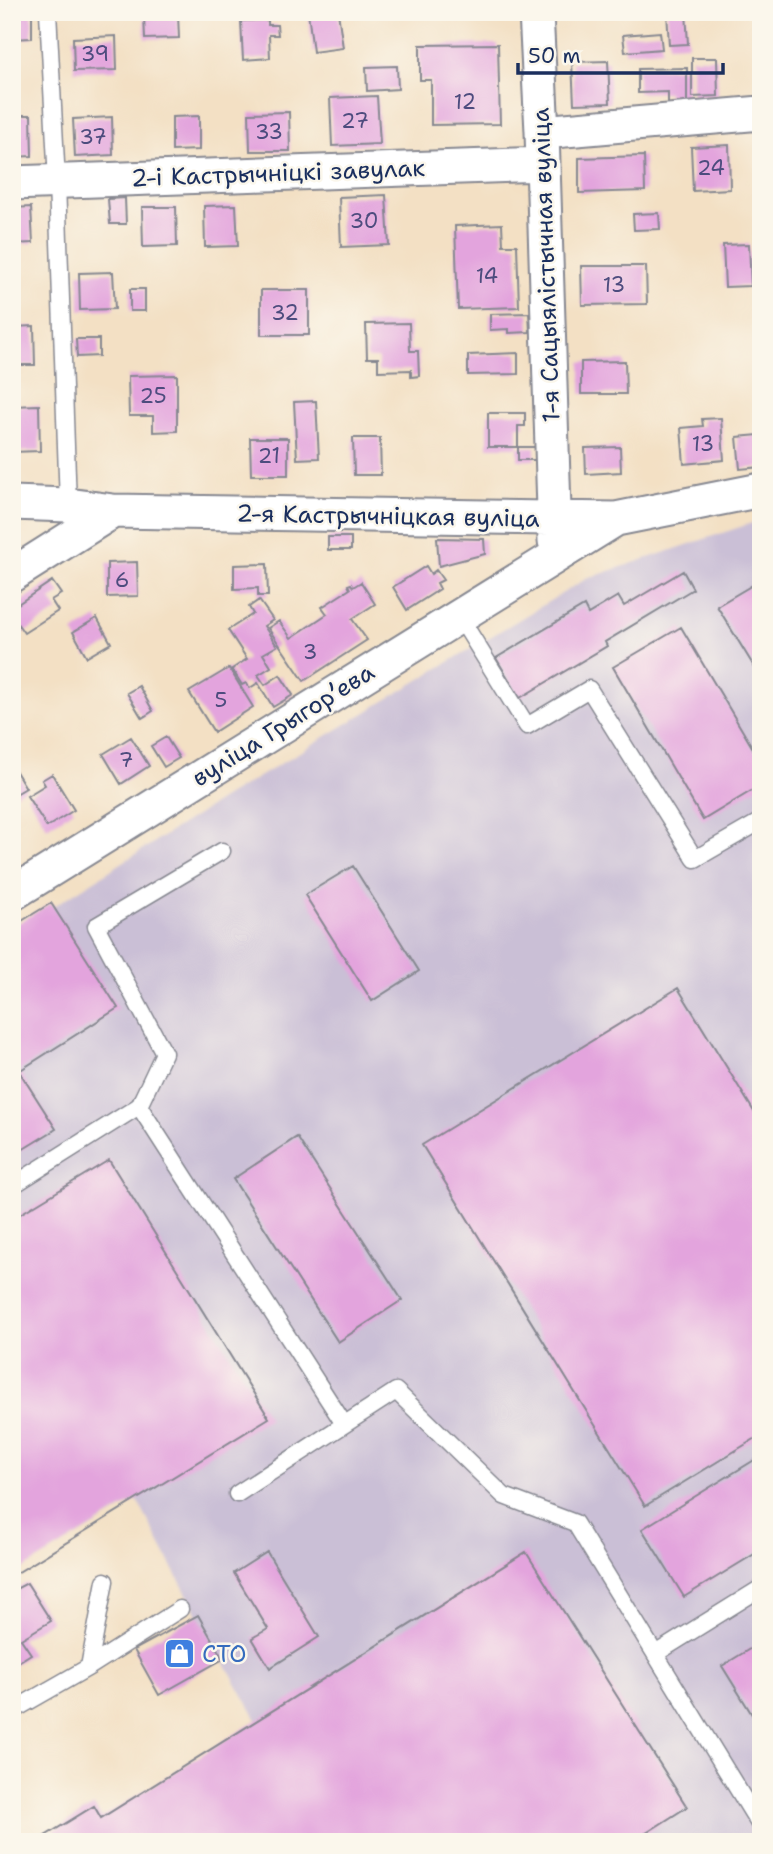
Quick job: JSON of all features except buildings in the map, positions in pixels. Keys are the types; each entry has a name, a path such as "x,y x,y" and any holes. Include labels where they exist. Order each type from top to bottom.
{"street":[{"name":"1-я Сацыялістычная вуліца","path":"536,12 555,518"},
{"name":"2-і Кастрычніцкі завулак","path":"12,183 543,148 761,113"},
{"name":"2-я Кастрычніцкая вуліца","path":"12,503 68,505 113,511 615,519 761,490"},
{"path":"12,575 113,511"},
{"path":"555,518 555,556"},
{"name":"вуліца Грыгорʼева","path":"12,894 615,519"}],"lane":[{"path":"48,12 57,181 68,505"},
{"path":"459,616 527,726 589,689 695,859 761,821"},
{"path":"12,1186 139,1106 164,1053 96,926 222,851"},
{"path":"139,1106 344,1424"},
{"path":"237,1494 396,1391 505,1496 575,1523 761,1826"},
{"path":"89,1667 105,1581"},
{"path":"656,1654 761,1588"},
{"path":"12,1711 89,1667 180,1609"}],"shaded area":[{"path":"761,520 761,1842 49,1842 45,1836 94,1806 102,1818 257,1720 137,1500 12,1576 12,927 51,903 54,906 227,796 586,579"}],"place":[{"name":"СТО","path":"179,1654"}]}
